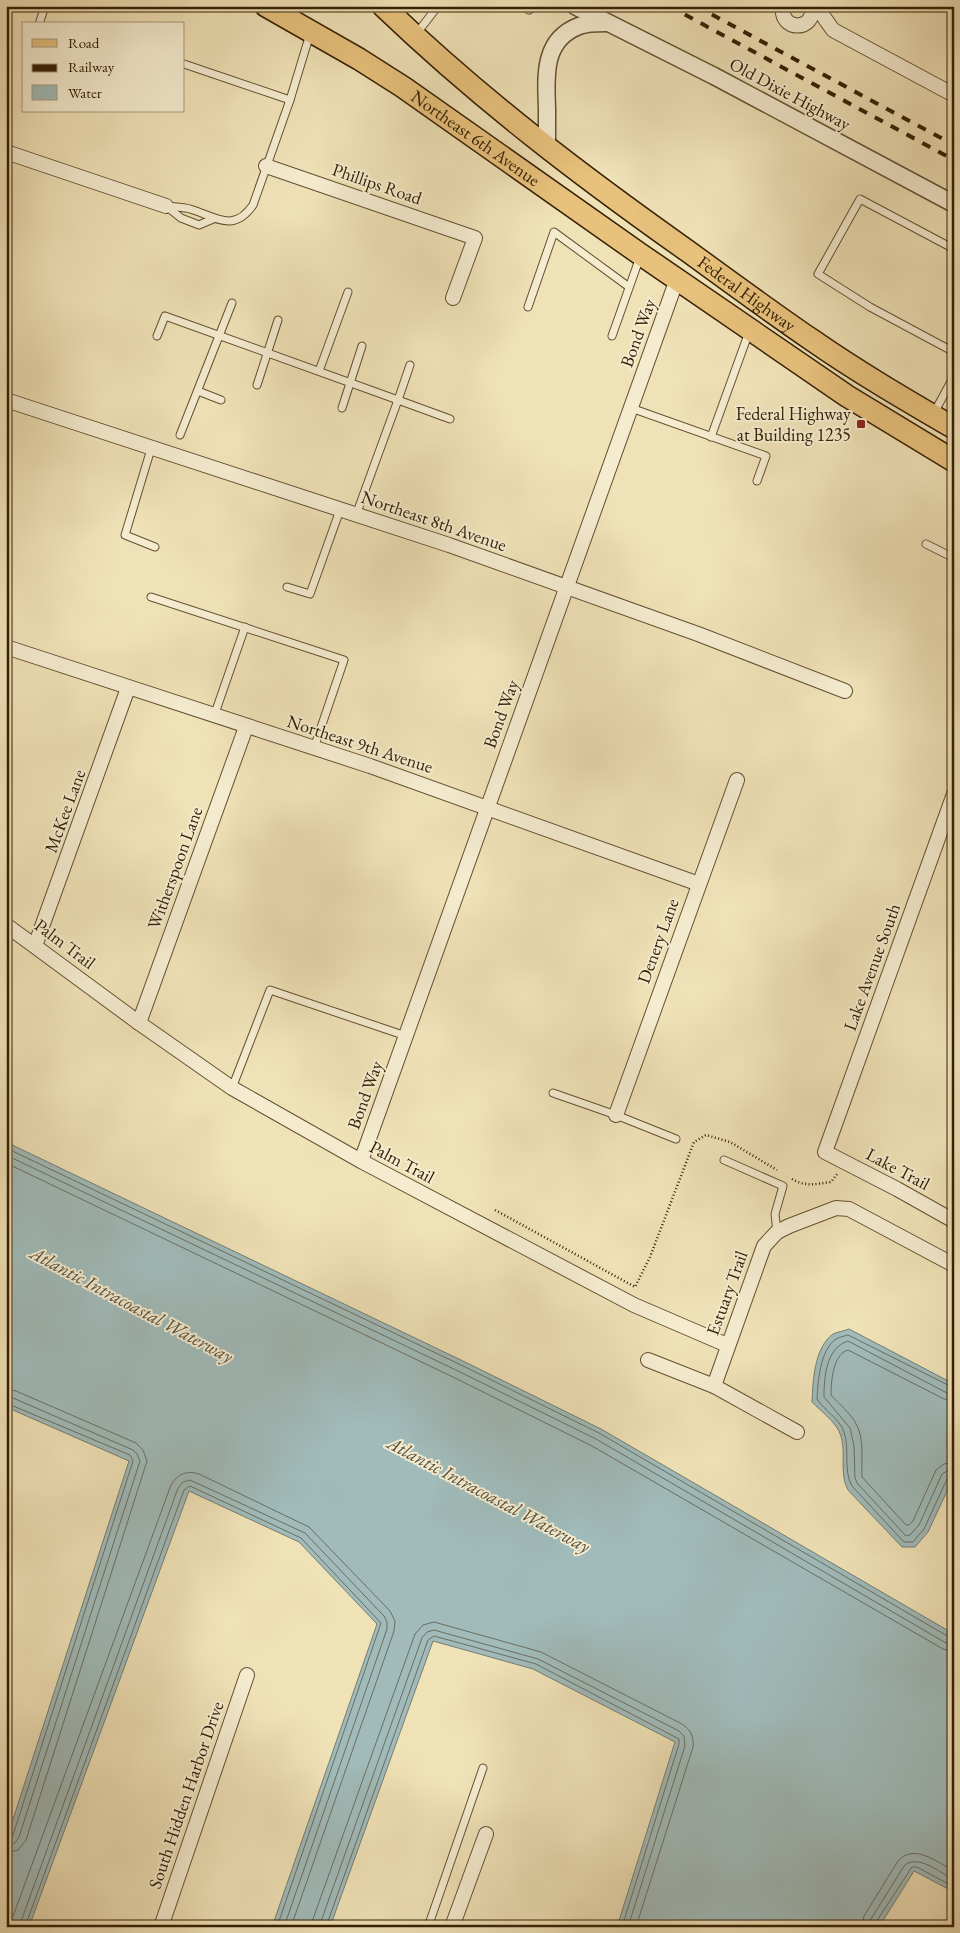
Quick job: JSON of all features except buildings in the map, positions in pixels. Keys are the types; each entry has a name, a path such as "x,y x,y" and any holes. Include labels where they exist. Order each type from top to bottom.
{"main road":[{"name":"Federal Highway","path":"383,6 414,36 494,106 587,180 814,341 954,428"},
{"name":"Northeast 6th Avenue","path":"270,7 403,87 677,279"},
{"name":"Federal Highway","path":"677,279 847,396 954,461"}],"street":[{"name":"Old Dixie Highway","path":"575,6 714,76 954,204"},
{"path":"780,8 788,23 797,26 806,23 811,18 813,7"},
{"path":"813,7 833,30"},
{"path":"547,148 546,76 549,56 553,48 569,31 580,26 606,23"},
{"path":"806,23 833,30 954,95"},
{"path":"6,152 166,206"},
{"name":"Phillips Road","path":"266,166 475,238 453,298"},
{"name":"Bond Way","path":"361,1161 677,279"},
{"name":"Northeast 8th Avenue","path":"6,400 449,545 698,634 845,691"},
{"name":"Northeast 9th Avenue","path":"6,647 370,766 699,884"},
{"name":"McKee Lane","path":"35,946 128,688"},
{"name":"Witherspoon Lane","path":"139,1023 246,726"},
{"name":"Denery Lane","path":"616,1115 737,780"},
{"name":"Lake Avenue South","path":"825,1152 954,794"},
{"name":"Palm Trail","path":"6,924 139,1023 232,1088 361,1161 634,1305 727,1345"},
{"name":"Lake Trail","path":"825,1152 954,1221"},
{"path":"777,1232 836,1208 849,1209 954,1265"},
{"name":"Estuary Trail","path":"714,1386 727,1345 764,1246 777,1232"},
{"path":"648,1360 714,1386 797,1432"},
{"name":"South Hidden Harbor Drive","path":"162,1927 247,1675"},
{"path":"452,1927 486,1834"}],"lane":[{"path":"40,21 45,6"},
{"path":"414,36 438,6"},
{"path":"521,6 530,10 536,6"},
{"path":"166,206 189,209 213,219 232,222 248,213 253,205 290,100 311,32"},
{"path":"185,64 290,100"},
{"path":"954,249 860,199 818,274 870,307 954,352"},
{"path":"166,206 181,218 199,225 213,219"},
{"path":"528,307 554,232 629,287"},
{"path":"612,336 640,254"},
{"path":"319,371 348,292"},
{"path":"180,435 232,303"},
{"path":"157,336 165,316 450,419"},
{"path":"257,385 278,320"},
{"path":"711,437 750,329"},
{"path":"342,408 362,346"},
{"path":"356,515 410,366"},
{"path":"932,415 953,381"},
{"path":"198,391 221,400"},
{"path":"631,408 766,456 757,481"},
{"path":"152,449 125,535 155,547"},
{"path":"287,587 310,594 340,510"},
{"path":"926,544 954,558"},
{"path":"151,597 344,660 314,748"},
{"path":"214,716 245,627"},
{"path":"232,1088 270,990 406,1036"},
{"path":"553,1093 676,1139"},
{"path":"724,1160 784,1186 775,1214 777,1232"},
{"path":"428,1927 483,1768"}],"path":[{"path":"495,1210 636,1287 694,1142 706,1135 730,1142 781,1172"},
{"path":"790,1177 801,1184 812,1185 831,1182 839,1172"}],"water":[{"name":"Atlantic Intracoastal Waterway","path":"6,1142 601,1429 954,1634 954,1892 914,1871 879,1927 617,1927 675,1742 533,1669 433,1641 330,1927 272,1927 377,1624 299,1542 189,1491 29,1927 6,1927 6,1841 129,1461 6,1407"},
{"path":"849,1329 954,1384 954,1476 928,1532 915,1547 902,1547 848,1490 844,1476 842,1438 830,1419 812,1402 816,1365 822,1348 833,1334"}],"railway":[{"path":"669,6 954,160"},
{"path":"696,6 954,145"}],"place":[{"name":"Federal Highway at Building 1235","path":"861,424"}]}
